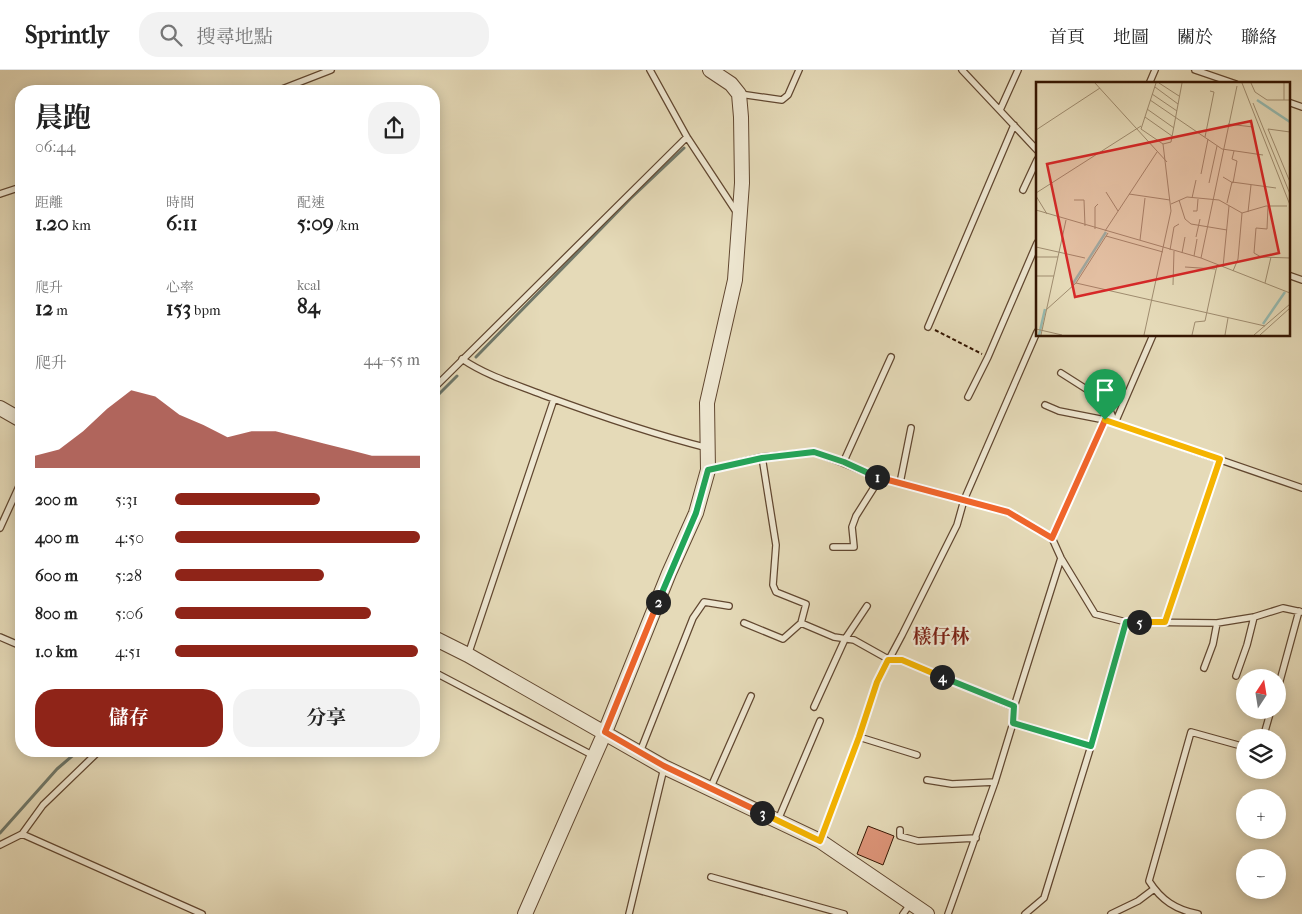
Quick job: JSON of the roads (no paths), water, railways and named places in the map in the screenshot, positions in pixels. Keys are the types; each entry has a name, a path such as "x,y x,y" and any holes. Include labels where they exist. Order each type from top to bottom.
{"street":[{"path":"525,914 595,756 669,573 696,513 708,470 707,403 734,290 742,173 739,94 731,84 710,70"},
{"path":"0,408 15,417"},
{"path":"440,641 664,766 820,841 907,908 927,914"}],"lane":[{"path":"292,85 332,70"},
{"path":"650,70 687,137 739,216"},
{"path":"739,94 782,100 788,95 799,70"},
{"path":"962,70 1036,149"},
{"path":"1000,110 1018,70"},
{"path":"1150,82 1155,70"},
{"path":"1195,70 1230,82"},
{"path":"928,327 1014,125"},
{"path":"440,382 687,137"},
{"path":"1023,190 1036,162"},
{"path":"0,194 15,189"},
{"path":"968,397 1036,245"},
{"path":"1290,276 1302,280"},
{"path":"820,841 859,737 877,682 957,524 964,500 1036,334"},
{"path":"1115,423 1153,336"},
{"path":"844,462 891,357"},
{"path":"462,360 479,371 554,399 660,436 708,448"},
{"path":"1061,373 1094,394 1109,408 1115,423"},
{"path":"468,655 554,399"},
{"path":"1045,405 1059,411 1115,423 1302,488"},
{"path":"1052,538 1105,420"},
{"path":"900,483 911,428"},
{"path":"708,470 762,458 814,452 844,462 880,478 1008,512 1052,538 1061,558 1095,614 1126,622 1217,624 1254,617 1283,608 1300,612 1284,669"},
{"path":"744,623 783,639 800,623 806,604 776,592 773,584 776,545 762,458"},
{"path":"1165,622 1220,459"},
{"path":"833,547 854,547 852,527 856,516 880,478"},
{"path":"0,528 15,495"},
{"path":"948,914 976,838 1013,723 1014,706 1061,558"},
{"path":"640,752 693,618 704,602 729,606"},
{"path":"814,707 845,639 867,606"},
{"path":"1238,669 1254,617"},
{"path":"1025,914 1044,898 1091,746 1126,622"},
{"path":"800,623 834,637 854,640 888,660 902,660 1014,706"},
{"path":"1204,668 1213,644 1217,624"},
{"path":"0,637 15,643"},
{"path":"440,675 595,756"},
{"path":"710,789 751,696"},
{"path":"778,821 820,720"},
{"path":"1013,723 1091,746"},
{"path":"1198,914 1186,912 1172,906 1154,889 1149,881 1191,732 1236,745"},
{"path":"859,737 917,754"},
{"path":"0,845 22,834 43,805 93,757"},
{"path":"629,914 664,766"},
{"path":"927,780 952,784 994,782"},
{"path":"900,830 900,836 918,841 976,838"},
{"path":"22,834 202,914"},
{"path":"711,877 844,914"},
{"path":"1111,914 1138,901 1154,889"}],"waterway":[{"path":"476,357 630,199 684,148"},
{"path":"440,393 457,376"},
{"path":"0,833 57,769 71,757"}],"district":[{"name":"檨仔林","path":"941,637"}]}
